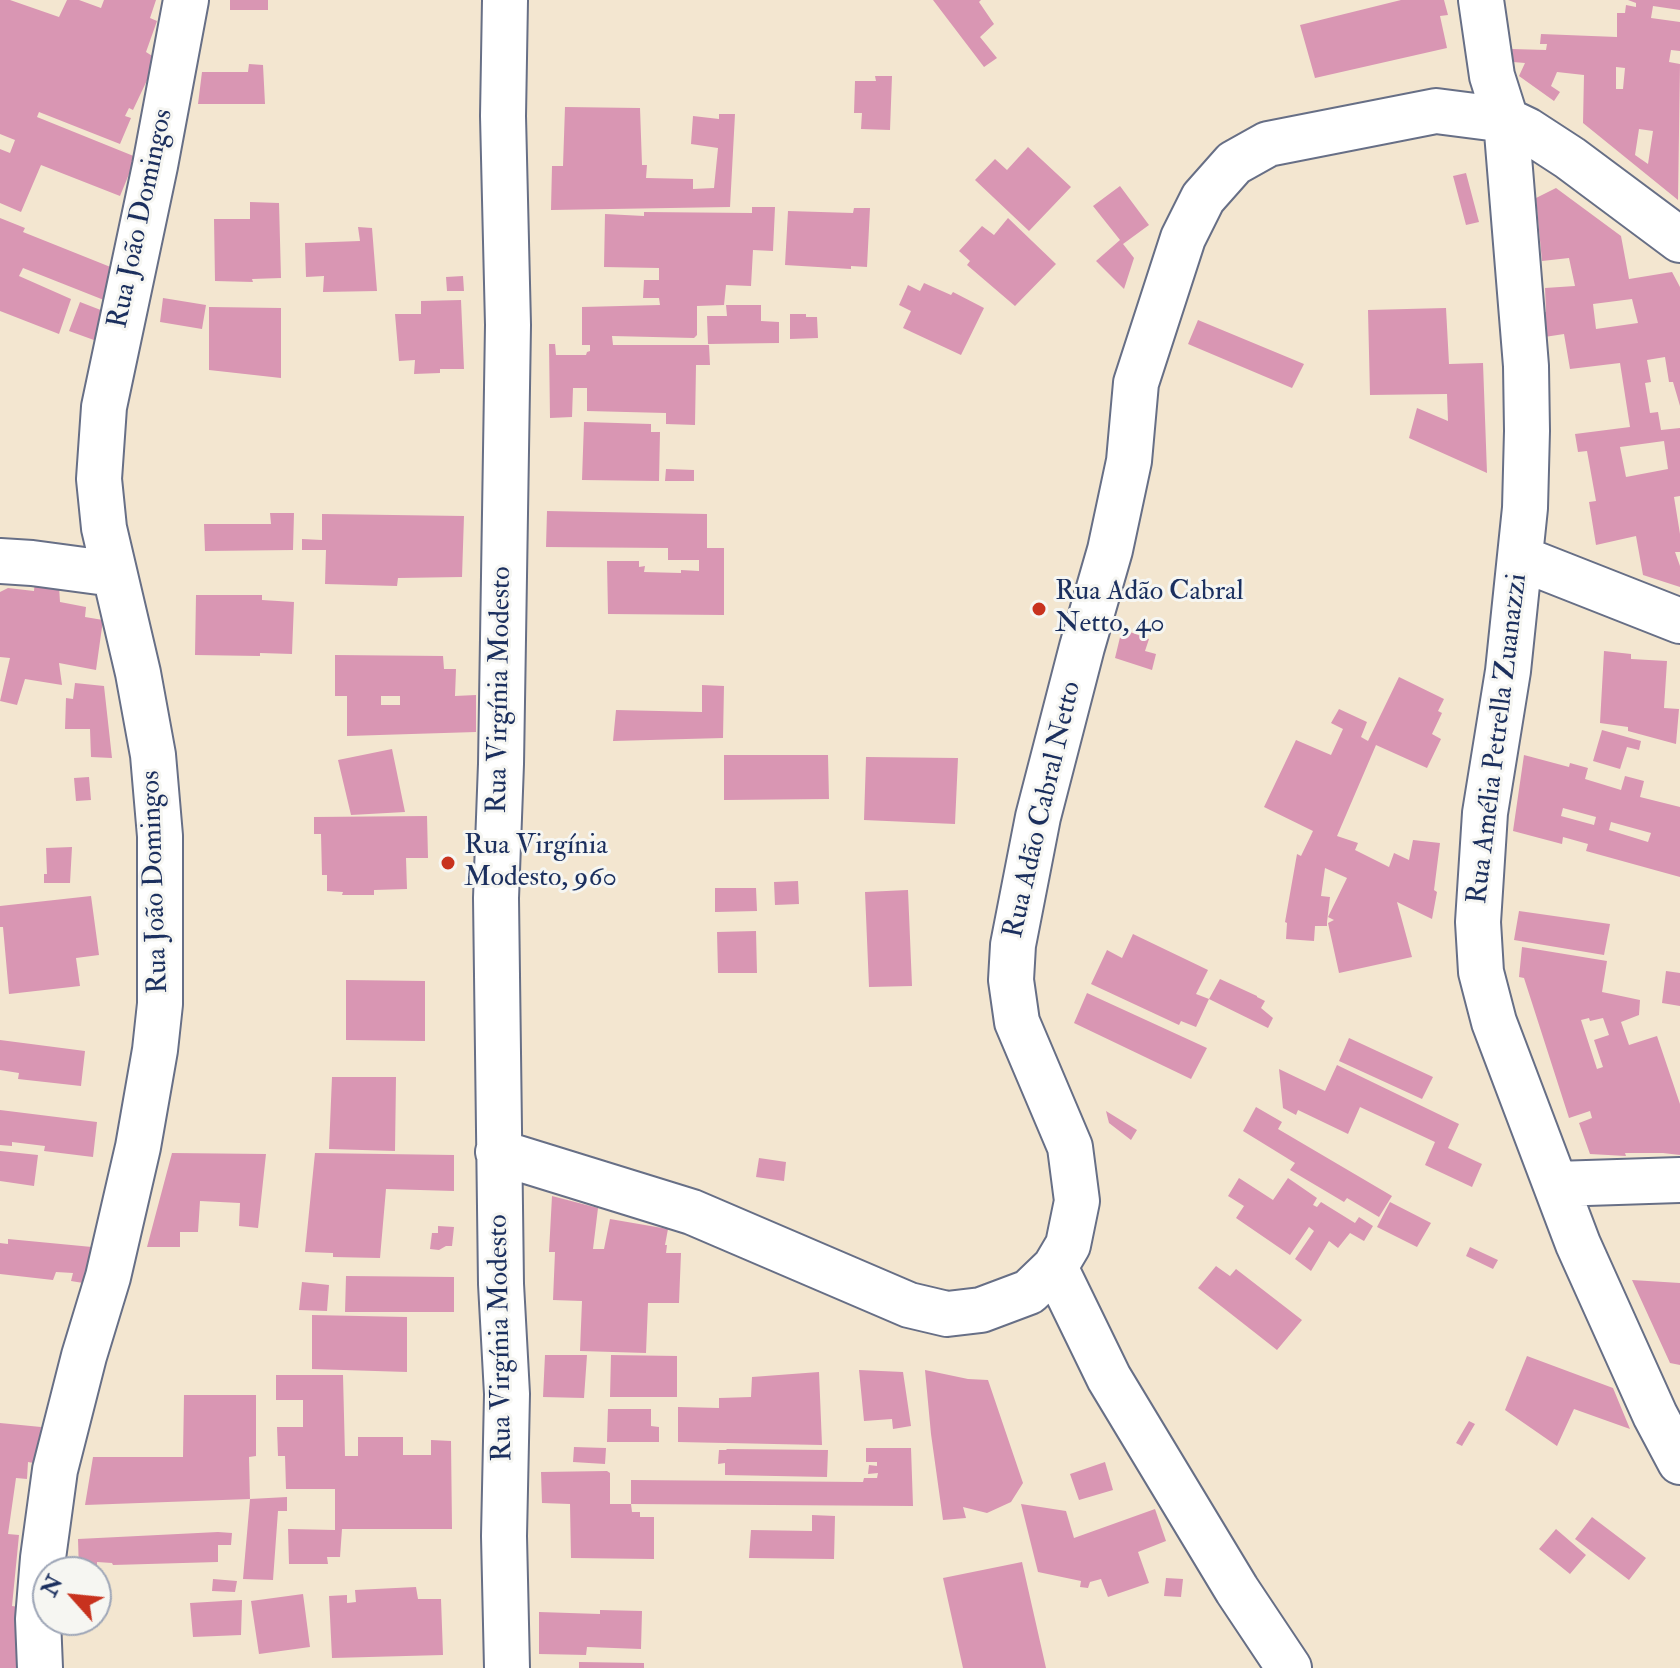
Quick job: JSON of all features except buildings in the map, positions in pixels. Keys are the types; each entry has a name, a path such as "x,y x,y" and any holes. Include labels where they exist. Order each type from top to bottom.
{"street":[{"name":"Rua João Domingos","path":"40,1668 38,1619 55,1470 108,1277 138,1147 160,1004 160,836 153,755 138,673 104,528 99,479 104,407 186,0"},
{"name":"Rua Virgínia Modesto","path":"505,0 503,116 508,325 496,898 498,1152 507,1394 504,1536 507,1668"},
{"name":"Rua Amélia Petrella Zuanazzi","path":"1481,0 1492,76 1506,120 1526,366 1525,508 1508,671 1485,813 1478,922 1481,972 1494,1022 1578,1244 1655,1415 1680,1462"},
{"name":"Rua Adão Cabral Netto","path":"498,1152 692,1212 909,1305 947,1314 981,1310 1029,1292 1055,1267 1068,1245 1077,1201 1074,1171 1061,1123 1033,1065 1017,1022 1011,980 1013,945 1038,817 1110,550 1129,461 1136,383 1183,238 1203,198 1234,163 1268,144 1436,111 1506,120 1527,130 1680,240"},
{"path":"1520,558 1680,621"},
{"path":"0,561 114,574"},
{"path":"1556,1184 1680,1180"},
{"path":"1055,1267 1109,1378 1237,1590 1289,1668"}],"place":[{"name":"Rua Adão Cabral Netto, 40","path":"1039,609"},
{"name":"Rua Virgínia Modesto, 960","path":"448,863"}]}
